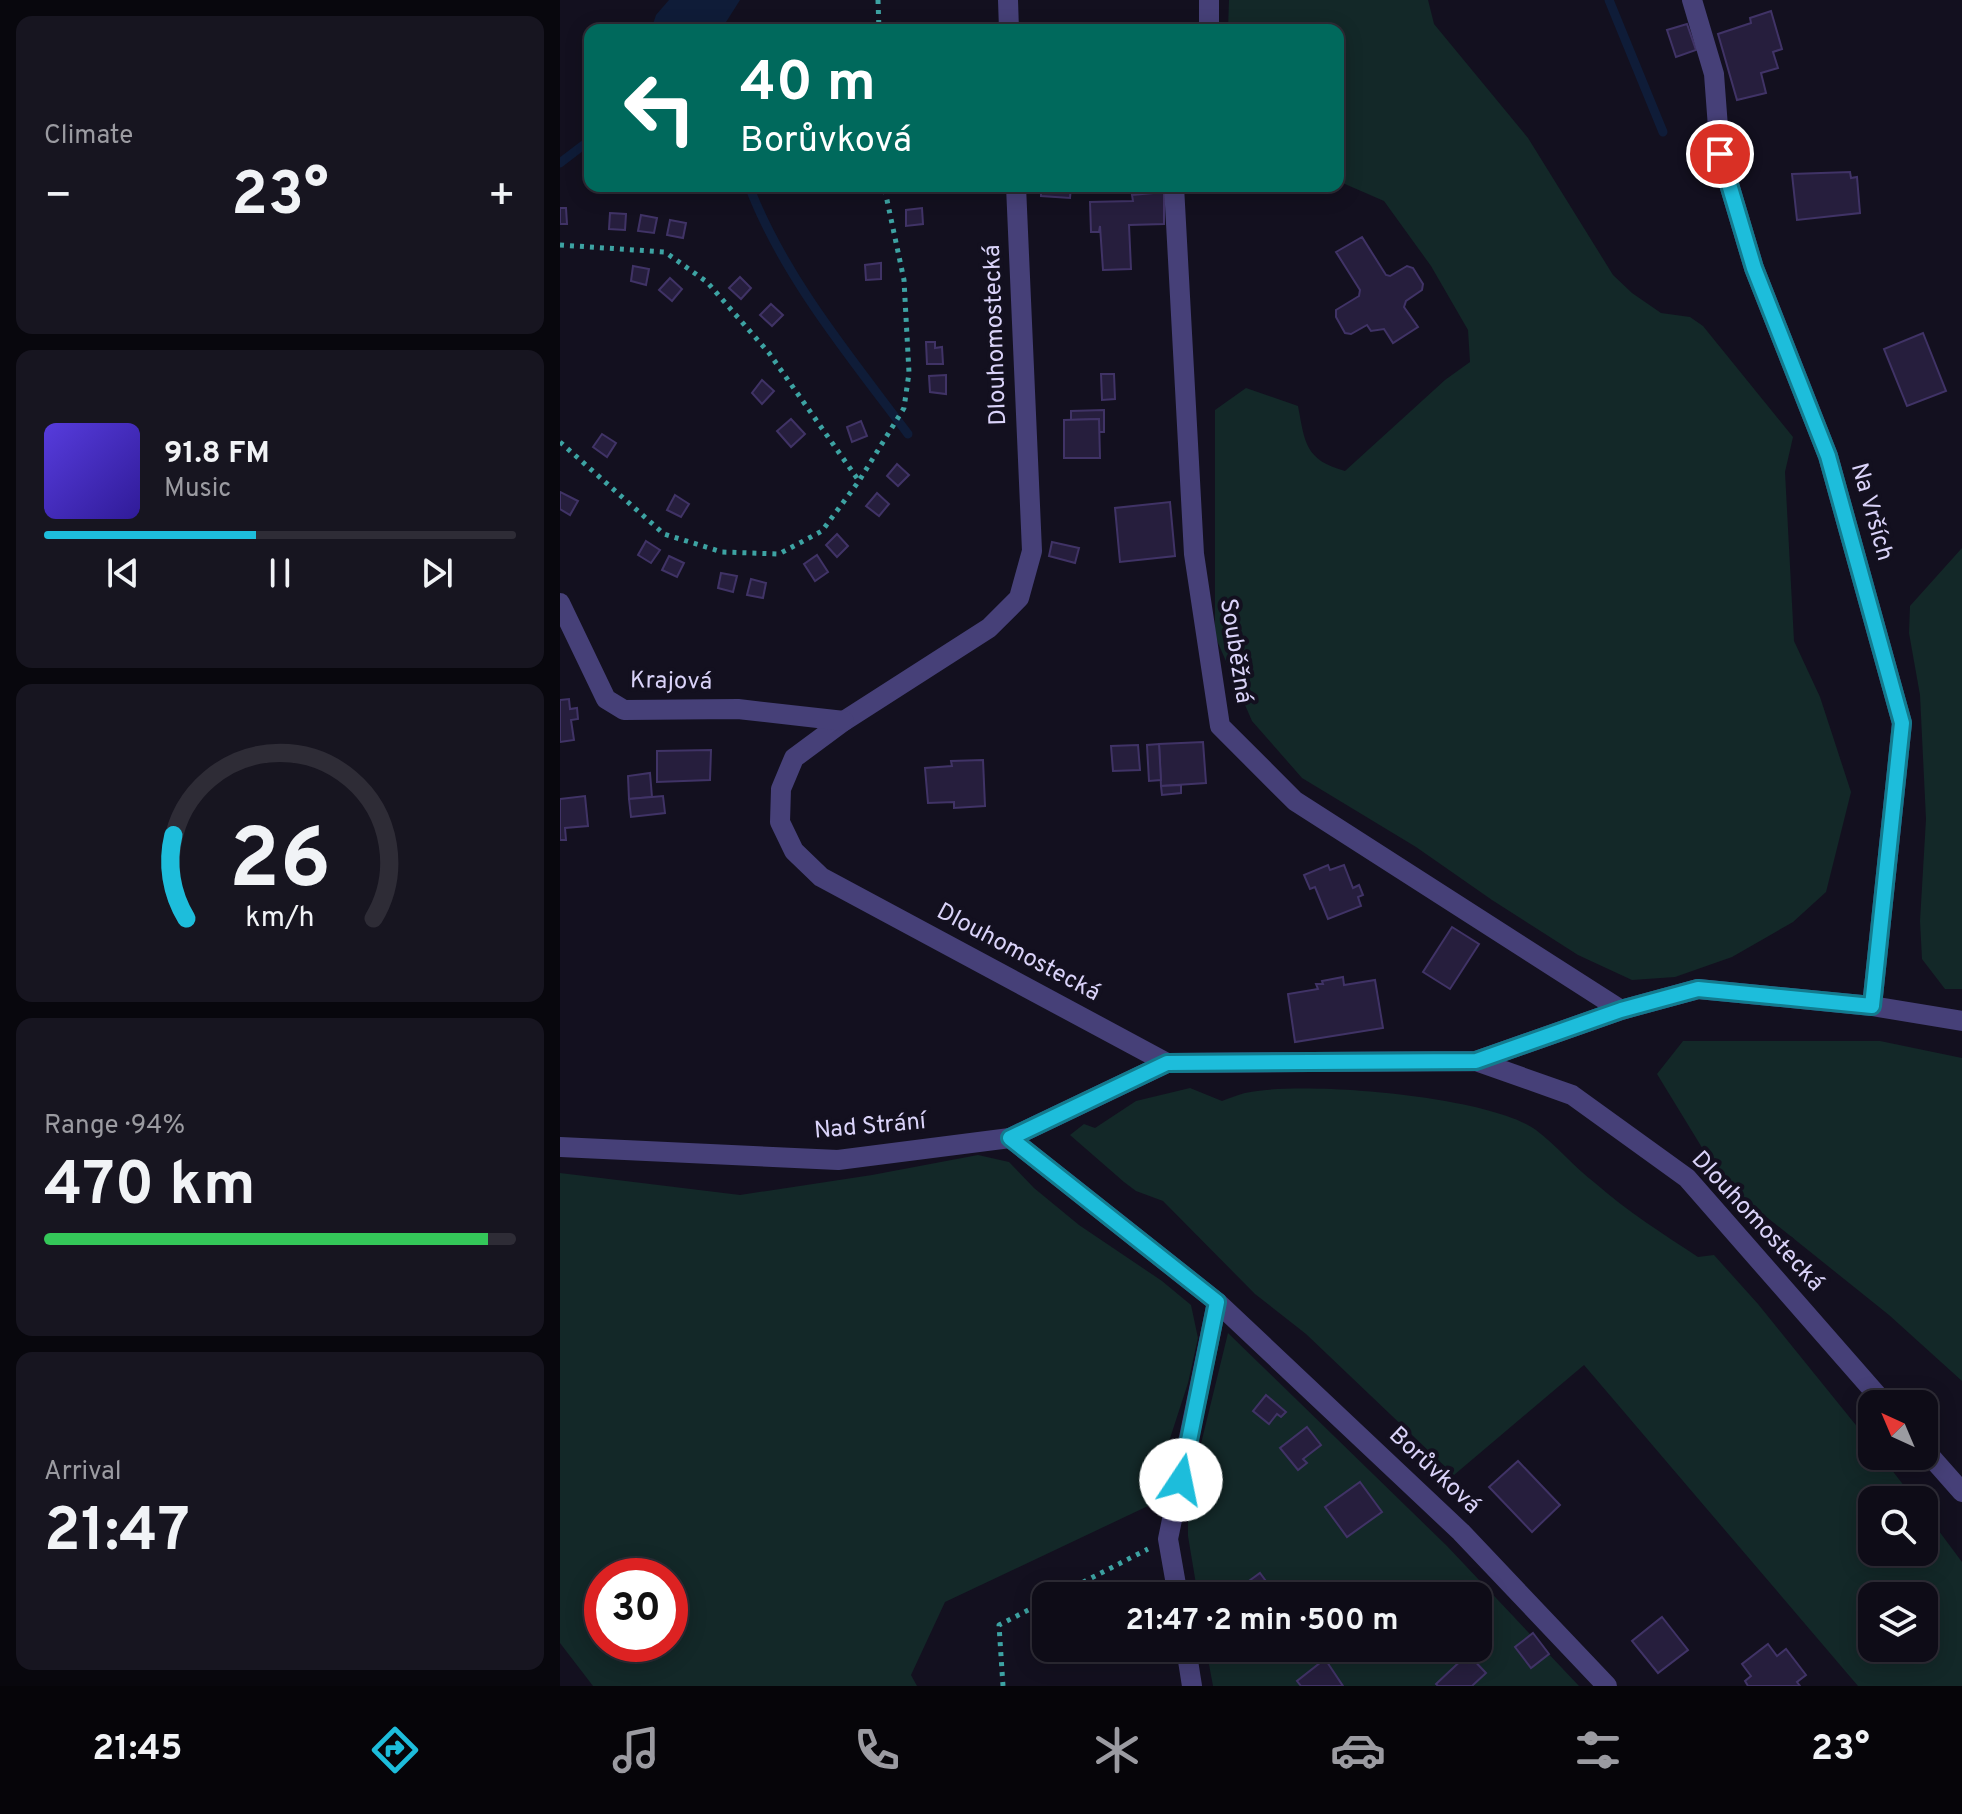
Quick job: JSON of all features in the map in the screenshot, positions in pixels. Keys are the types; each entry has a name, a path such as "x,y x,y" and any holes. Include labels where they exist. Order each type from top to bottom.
{"street":[{"path":"1008,0 1009,24"},
{"path":"1209,0 1209,24"},
{"name":"Na Vrších","path":"1692,0 1714,74 1720,154 1754,268 1828,456 1902,723 1872,1006"},
{"name":"Dlouhomostecká","path":"1016,192 1032,551 1019,598 989,628 844,721 794,758 781,789 780,822 794,851 821,877 1167,1063 1476,1061 1572,1095 1687,1178 1873,1390"},
{"name":"Souběžná","path":"1174,192 1194,554 1220,726 1295,801 1621,1010"},
{"name":"Krajová","path":"560,603 606,699 624,710 738,709 844,721"},
{"path":"1476,1061 1621,1010 1698,989 1872,1006 1962,1021"},
{"name":"Nad Strání","path":"560,1147 838,1160 1010,1138 1167,1063"},
{"name":"Borůvková","path":"1010,1138 1217,1302 1461,1532 1607,1686"},
{"path":"1176,1582 1168,1539 1217,1302"},
{"path":"1938,1465 1962,1492"},
{"path":"1188,1662 1192,1686"}],"path":[{"path":"878,0 879,24"},
{"path":"560,442 664,534 722,552 779,554 822,531 859,481 904,408 909,373 904,280 885,192"},
{"path":"560,245 665,252 707,282 769,353 859,481"},
{"path":"1084,1582 1168,1539"},
{"path":"1003,1686 999,1625 1032,1608"}],"green space":[{"path":"1229,0 1428,0 1434,24 1528,138 1613,275 1661,313 1690,317 1703,326 1793,437 1785,472 1794,641 1820,697 1851,792 1826,892 1793,922 1732,957 1675,977 1632,980 1578,955 1416,847 1302,778 1252,721 1215,636 1215,410 1246,388 1298,406 1305,440 1314,455 1332,467 1345,471 1445,380 1470,362 1468,330 1431,266 1384,201 1344,184 1344,24 1228,24"},
{"path":"1962,548 1962,989 1945,989 1922,959 1920,921 1926,819 1920,695 1909,633 1910,606"},
{"path":"1683,1041 1880,1041 1962,1058 1962,1381 1889,1315 1723,1182 1657,1074"},
{"path":"1190,1088 1222,1101 1245,1093 1272,1089 1395,1094 1479,1108 1513,1118 1536,1130 1587,1177 1645,1222 1698,1257 1714,1255 1758,1304 1858,1428 1858,1470 1892,1470 1904,1486 1858,1486 1858,1566 1938,1566 1938,1530 1962,1562 1962,1686 1858,1686 1584,1365 1454,1475 1306,1334 1255,1294 1163,1201 1136,1191 1070,1135 1084,1124 1095,1128 1136,1101"},
{"path":"978,1155 1009,1162 1034,1188 1079,1225 1162,1281 1191,1305 1198,1338 1188,1383 1148,1506 945,1602 911,1675 917,1686 593,1686 560,1643 560,1173 740,1195"},
{"path":"1228,1333 1481,1582 1196,1582 1188,1536 1188,1497"},
{"path":"1492,1594 1579,1686 1213,1686 1209,1662 1492,1662"}],"water":[{"path":"669,0 740,0 725,24 653,24 656,15"}],"building":[{"path":"1771,11 1782,49 1773,52 1778,68 1761,73 1766,93 1737,100 1718,34 1751,23 1750,18"},
{"path":"1687,24 1696,50 1676,57 1667,30"},
{"path":"1850,172 1851,178 1857,177 1860,213 1797,220 1792,174"},
{"path":"1041,192 1070,192 1070,198 1041,196"},
{"path":"1164,192 1164,224 1129,225 1131,269 1103,270 1100,226 1099,232 1091,232 1090,202 1133,201 1132,195"},
{"path":"560,208 566,208 567,224 560,224"},
{"path":"922,208 923,224 906,226 906,210"},
{"path":"610,213 626,214 625,230 609,229"},
{"path":"641,215 657,218 654,233 638,231"},
{"path":"670,220 686,223 683,238 667,235"},
{"path":"1362,237 1386,275 1390,276 1407,266 1413,268 1423,284 1422,290 1406,301 1404,307 1418,327 1393,343 1384,329 1371,331 1367,325 1351,334 1345,333 1336,317 1336,310 1359,296 1360,290 1336,252"},
{"path":"881,263 881,279 866,280 865,265"},
{"path":"633,266 649,269 646,285 631,281"},
{"path":"740,277 751,288 741,299 729,288"},
{"path":"670,278 682,289 672,301 659,290"},
{"path":"771,304 783,315 772,326 760,315"},
{"path":"1923,333 1946,391 1907,406 1884,349"},
{"path":"926,342 935,342 935,348 942,347 943,364 927,364"},
{"path":"1101,374 1114,374 1115,399 1102,400"},
{"path":"946,375 946,394 930,392 929,376"},
{"path":"762,380 774,391 762,404 752,393"},
{"path":"1104,410 1104,432 1099,432 1099,419 1071,420 1071,411"},
{"path":"791,419 805,434 791,447 777,431"},
{"path":"1099,419 1100,458 1064,458 1064,420"},
{"path":"861,421 867,436 852,442 847,427"},
{"path":"602,434 616,443 607,457 593,447"},
{"path":"897,464 909,475 898,486 887,476"},
{"path":"560,492 578,501 570,515 560,509"},
{"path":"877,493 889,504 879,516 866,506"},
{"path":"675,495 689,504 681,517 667,510"},
{"path":"1170,502 1175,556 1120,562 1115,508"},
{"path":"837,534 848,546 837,557 826,545"},
{"path":"646,541 660,550 651,563 638,555"},
{"path":"1052,542 1079,548 1075,563 1049,556"},
{"path":"817,555 828,572 815,581 804,564"},
{"path":"669,556 684,563 677,577 662,570"},
{"path":"721,573 737,576 733,592 718,588"},
{"path":"751,579 766,583 763,598 747,595"},
{"path":"569,699 570,709 577,708 578,719 571,720 574,740 560,742 560,700"},
{"path":"1203,742 1206,783 1161,786 1159,744"},
{"path":"1159,744 1161,780 1149,781 1147,745"},
{"path":"1138,745 1140,770 1113,771 1111,746"},
{"path":"711,750 710,780 657,782 657,751"},
{"path":"983,760 985,806 954,808 954,802 928,803 925,768 952,766 951,761"},
{"path":"650,773 652,797 629,799 628,776"},
{"path":"1181,785 1181,793 1162,795 1161,786"},
{"path":"585,796 588,826 565,828 566,840 560,840 560,799"},
{"path":"663,796 665,813 631,817 629,799"},
{"path":"1328,865 1330,870 1344,865 1353,888 1359,885 1363,895 1358,897 1361,906 1328,919 1315,887 1310,889 1304,875"},
{"path":"1452,927 1479,944 1450,989 1423,972"},
{"path":"1343,977 1344,985 1375,980 1383,1028 1295,1042 1288,994 1318,989 1316,984 1323,984 1322,981"},
{"path":"1266,1395 1286,1412 1281,1417 1277,1414 1269,1424 1253,1411"},
{"path":"1307,1427 1321,1445 1303,1459 1307,1463 1298,1470 1280,1448"},
{"path":"1518,1461 1560,1505 1532,1532 1489,1487"},
{"path":"1360,1482 1382,1512 1347,1537 1325,1507"},
{"path":"1260,1573 1267,1582 1248,1582"},
{"path":"1662,1617 1688,1650 1658,1673 1632,1641"},
{"path":"1533,1633 1549,1654 1531,1668 1515,1647"},
{"path":"1768,1644 1777,1656 1786,1649 1806,1675 1797,1682 1800,1686 1748,1686 1745,1681 1751,1676 1742,1664"},
{"path":"1321,1662 1327,1662 1343,1686 1301,1686 1297,1681"},
{"path":"1459,1662 1476,1662 1486,1673 1472,1686 1436,1684"}],"waterway":[{"path":"1609,0 1663,132"},
{"path":"560,163 584,145"},
{"path":"752,192 799,284 908,434"}],"route":[{"path":"1181,1480 1217,1302 1010,1138 1167,1063 1476,1061 1621,1010 1698,989 1872,1006 1902,723 1828,456 1754,268 1720,154"}]}
